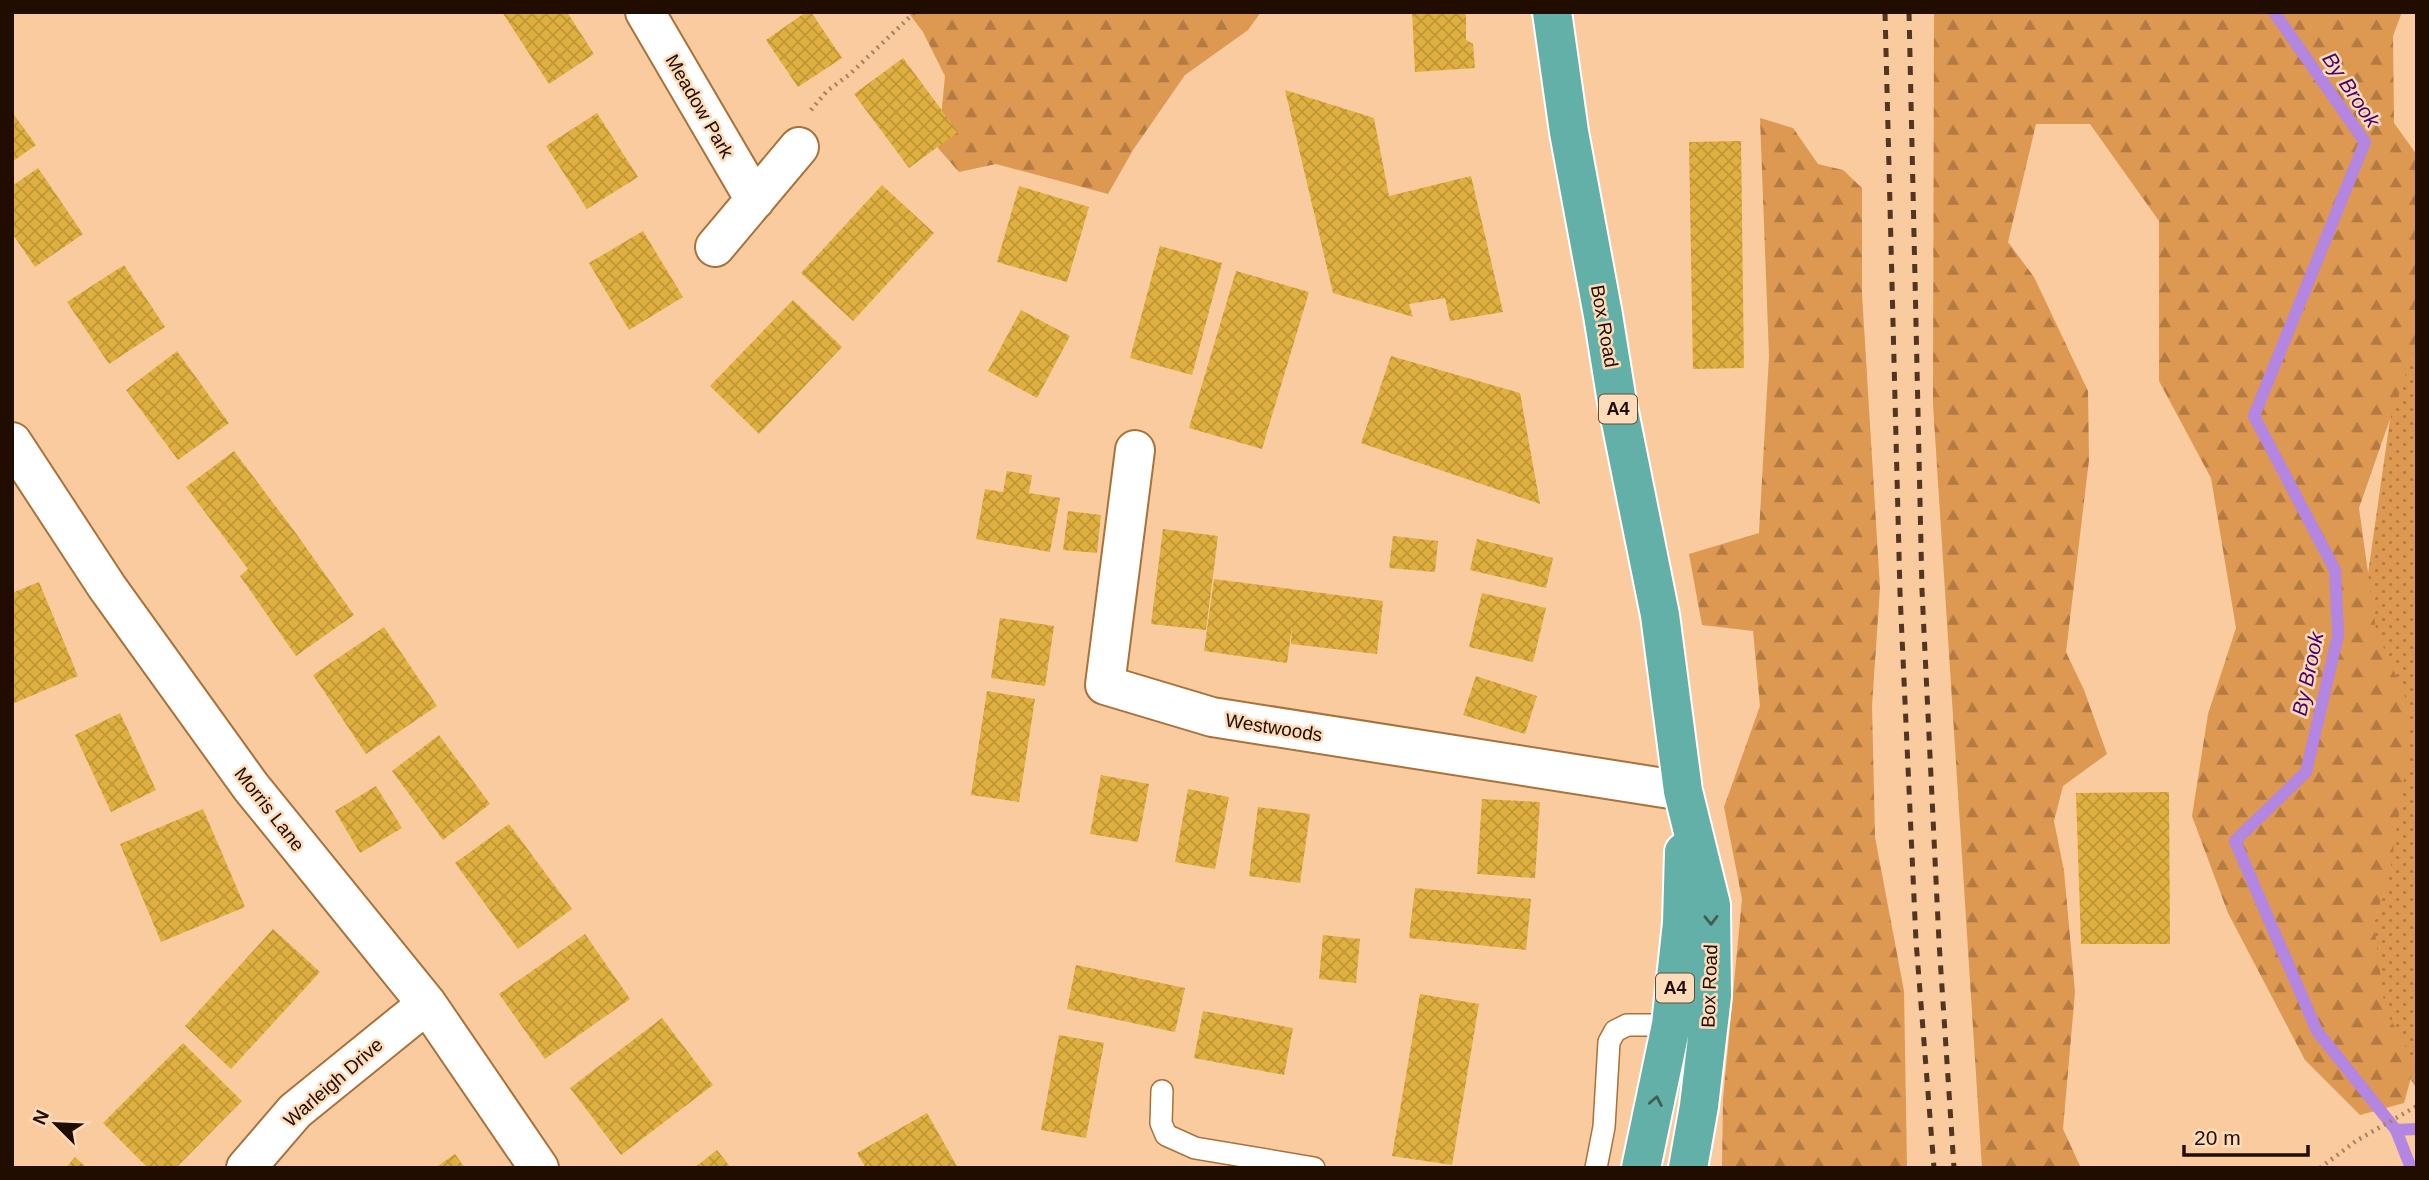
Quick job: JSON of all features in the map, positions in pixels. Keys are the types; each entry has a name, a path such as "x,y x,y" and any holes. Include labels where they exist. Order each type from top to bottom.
{"highway":[{"name":"Box Road","path":"1552,12 1569,132 1617,402 1660,615 1684,798 1711,905 1712,983 1699,1107 1688,1168"},
{"name":"Box Road","path":"1641,1168 1671,1025 1682,923 1684,798"}],"street":[{"name":"Meadow Park","path":"645,12 755,200"},
{"path":"715,247 799,147"},
{"name":"Morris Lane","path":"12,442 107,587 251,787 427,1004 539,1168"},
{"name":"Westwoods","path":"1135,450 1105,685 1212,717 1684,798"},
{"name":"Warleigh Drive","path":"246,1168 295,1111 427,1004"}],"lane":[{"path":"1596,1168 1604,1126 1609,1042 1615,1031 1628,1025 1671,1025"},
{"path":"1162,1091 1161,1123 1166,1135 1195,1148 1314,1168"}],"path":[{"path":"799,147 801,122 827,91 850,74 915,12"},
{"path":"2320,1168 2357,1141 2417,1106"}],"green space":[{"path":"908,12 1261,12 1248,30 1185,75 1133,150 1108,194 996,164 959,172 938,148 945,76 923,32"},
{"path":"1934,12 2402,12 2393,36 2394,123 2417,155 2417,329 2414,350 2359,508 2376,630 2406,699 2406,766 2391,865 2374,924 2385,1010 2415,1063 2404,1103 2360,1115 2305,1060 2228,913 2192,816 2208,714 2236,628 2211,478 2159,381 2159,221 2090,124 2036,124 2008,242 2034,277 2088,391 2089,460 2066,652 2084,690 2107,754 2063,786 2054,821 2064,871 2075,992 2063,1129 2081,1168 1982,1168 1933,404"},
{"path":"1760,118 1793,128 1818,164 1843,170 1862,188 1862,294 1880,588 1872,706 1875,837 1904,991 1907,1168 1722,1168 1723,1099 1742,899 1724,807 1760,706 1753,631 1702,625 1689,554 1759,533 1769,356"},
{"path":"2417,230 2416,1088 2337,954 2361,623"}],"building":[{"path":"502,12 567,12 594,54 549,84"},
{"path":"806,12 811,12 842,58 798,87 766,40"},
{"path":"1412,12 1466,12 1466,40 1473,44 1475,68 1415,72"},
{"path":"903,58 958,132 909,168 854,94"},
{"path":"1285,90 1374,118 1389,196 1471,176 1503,312 1450,321 1445,298 1409,304 1413,317 1333,293"},
{"path":"12,112 36,145 12,162"},
{"path":"597,113 638,177 587,209 546,146"},
{"path":"1741,141 1744,368 1693,369 1689,142"},
{"path":"38,168 83,234 35,267 12,233 12,186"},
{"path":"882,185 934,233 853,321 801,273"},
{"path":"1019,186 1089,207 1067,282 997,262"},
{"path":"643,231 683,297 629,330 589,263"},
{"path":"1160,246 1222,263 1192,375 1130,358"},
{"path":"124,265 165,327 109,364 67,302"},
{"path":"1236,271 1309,292 1262,449 1189,428"},
{"path":"793,300 842,347 759,434 710,386"},
{"path":"1021,310 1070,336 1037,398 988,371"},
{"path":"177,351 229,423 178,460 126,390"},
{"path":"1391,356 1520,393 1540,504 1361,443"},
{"path":"234,451 354,615 296,656 240,576 248,569 186,487"},
{"path":"1007,471 1032,475 1029,493 1060,498 1050,552 976,539 985,489 1003,492"},
{"path":"1068,511 1101,515 1097,553 1063,550"},
{"path":"1163,529 1218,536 1206,630 1151,624"},
{"path":"1393,536 1438,541 1435,572 1389,568"},
{"path":"1477,539 1553,558 1546,588 1470,570"},
{"path":"1214,579 1383,601 1377,654 1291,644 1292,626 1287,663 1204,651"},
{"path":"39,582 78,676 12,704 12,593"},
{"path":"1482,593 1546,608 1533,662 1469,647"},
{"path":"1000,618 1054,626 1045,686 991,678"},
{"path":"384,627 437,706 366,754 313,675"},
{"path":"1476,676 1537,696 1525,734 1463,715"},
{"path":"987,691 1035,699 1019,802 971,795"},
{"path":"120,713 156,790 111,812 75,735"},
{"path":"439,735 490,804 443,840 392,771"},
{"path":"1101,775 1149,784 1138,842 1090,834"},
{"path":"376,786 402,828 360,853 335,811"},
{"path":"1188,789 1229,797 1215,869 1175,862"},
{"path":"2169,792 2170,944 2081,944 2076,793"},
{"path":"1482,799 1540,802 1535,878 1477,874"},
{"path":"1258,807 1310,814 1300,883 1249,876"},
{"path":"203,809 245,907 161,942 120,844"},
{"path":"509,824 572,909 518,949 455,863"},
{"path":"1415,888 1531,899 1526,950 1409,938"},
{"path":"273,929 320,972 231,1069 185,1026"},
{"path":"585,934 630,999 545,1059 499,994"},
{"path":"1323,935 1360,939 1356,983 1319,979"},
{"path":"1076,965 1185,988 1175,1032 1067,1009"},
{"path":"1420,994 1479,1004 1452,1165 1392,1156"},
{"path":"1203,1011 1293,1028 1284,1075 1194,1058"},
{"path":"662,1018 713,1085 621,1155 570,1088"},
{"path":"1059,1035 1104,1043 1086,1138 1041,1130"},
{"path":"183,1043 242,1101 176,1168 148,1168 103,1123"},
{"path":"927,1113 958,1168 866,1168 857,1153"},
{"path":"717,1150 731,1168 694,1168"},
{"path":"455,1154 465,1168 435,1168"},
{"path":"75,1157 87,1168 66,1168"}],"waterway":[{"name":"By Brook","path":"2274,12 2365,142 2254,416 2335,570 2338,635 2306,772 2235,841 2317,1031 2396,1130 2411,1168"},
{"path":"2396,1130 2417,1129"}],"railway":[{"path":"1885,12 1900,593 1916,941 1934,1168"},
{"path":"1909,12 1922,590 1939,942 1954,1168"}]}
